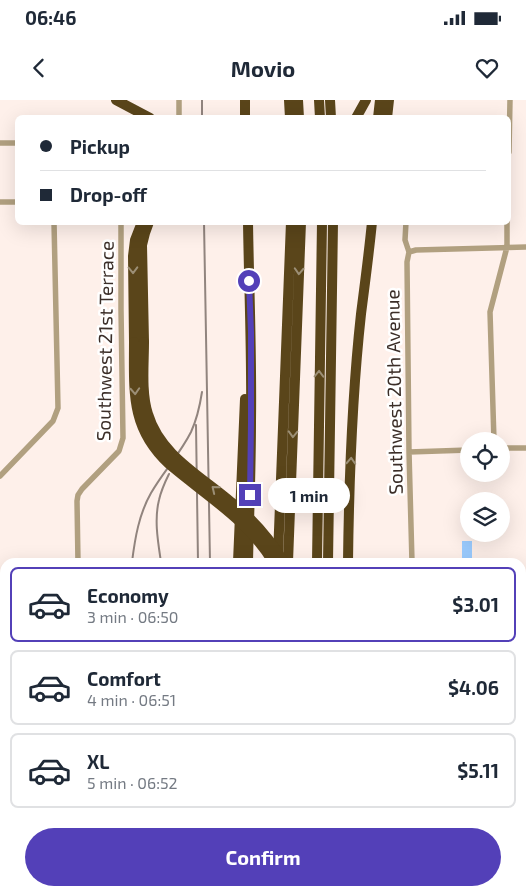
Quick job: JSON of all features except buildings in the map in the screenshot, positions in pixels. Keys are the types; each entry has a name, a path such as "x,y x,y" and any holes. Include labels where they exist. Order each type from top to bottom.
{"highway":[{"path":"116,100 144,115"},
{"path":"244,100 245,115"},
{"path":"289,100 290,115"},
{"path":"298,100 299,115"},
{"path":"319,100 320,115"},
{"path":"330,100 331,115"},
{"path":"358,115 366,100"},
{"path":"378,115 380,100"},
{"path":"387,115 389,100"},
{"path":"141,225 135,240 133,256 139,342 148,415 160,440 169,451 231,501 257,525 282,558"},
{"path":"148,225 142,244 135,403 141,424 159,454 241,523 270,558"},
{"path":"248,225 251,332 248,558"},
{"path":"278,558 291,225"},
{"path":"288,558 301,225"},
{"path":"317,558 322,225"},
{"path":"328,558 333,225"},
{"path":"348,558 356,384 361,314 372,225"},
{"path":"238,558 249,293"}],"street":[{"path":"179,100 179,115"},
{"path":"510,100 510,115"},
{"path":"0,143 15,143"},
{"path":"0,202 15,202"},
{"path":"0,476 53,421 58,408 54,225"},
{"name":"Southwest 21st Terrace","path":"78,558 78,496 82,489 119,451 123,438 122,225"},
{"name":"Southwest 20th Avenue","path":"406,225 405,240 409,252 407,270 412,558"},
{"path":"494,432 490,312 507,247 507,225"},
{"path":"409,252 416,250 526,247"},
{"path":"510,448 526,448"},
{"path":"409,452 460,450"}],"water":[{"path":"462,542 472,542 472,558 462,558"}],"railway":[{"path":"202,100 202,115"},
{"path":"204,225 210,558"},
{"path":"133,558 143,509 156,485 191,432 202,392"},
{"path":"196,425 198,558"},
{"path":"160,558 157,515 160,497 169,474"}],"route":[{"path":"249,281 251,332 250,495"}]}
